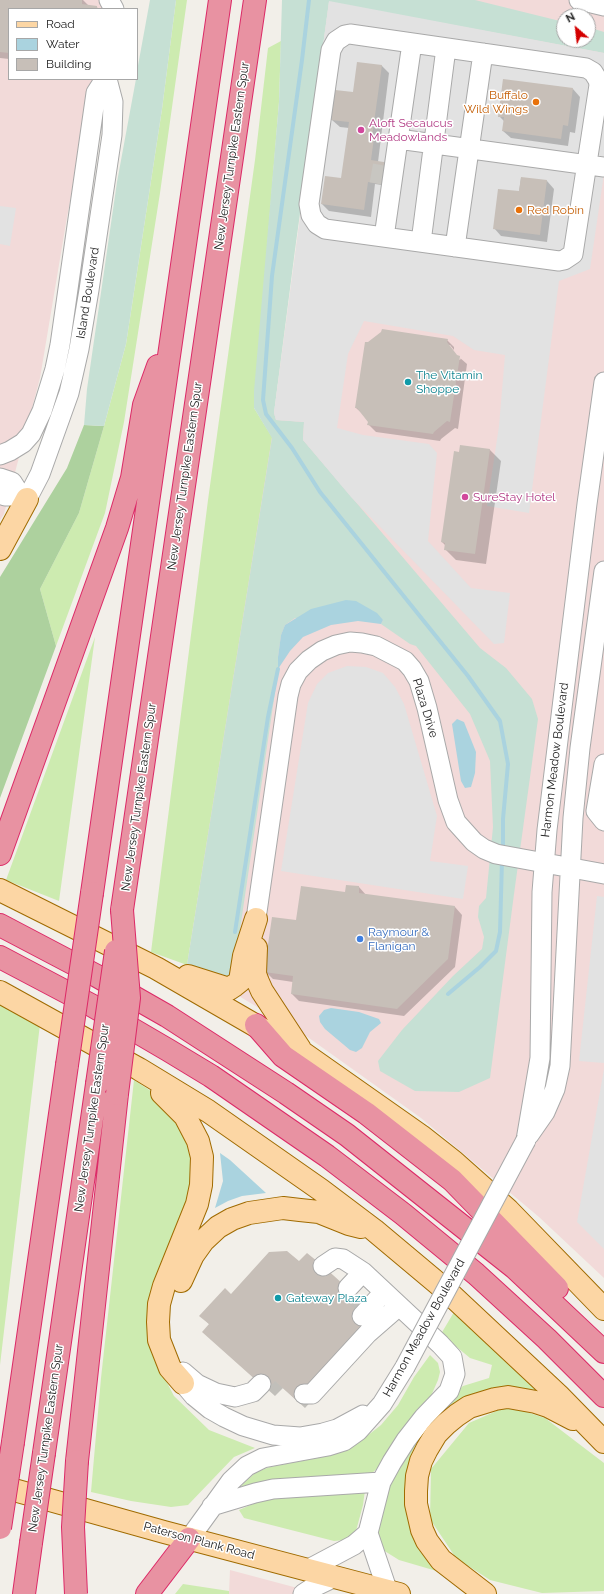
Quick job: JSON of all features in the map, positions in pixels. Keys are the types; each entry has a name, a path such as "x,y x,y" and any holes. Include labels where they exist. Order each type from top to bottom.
{"highway":[{"path":"0,1528 220,0"},
{"name":"New Jersey Turnpike Eastern Spur","path":"24,1594 255,0"},
{"path":"1,852 117,528 132,478 144,405 174,321"},
{"path":"76,1594 74,1527 76,1461 129,998 122,910"},
{"path":"0,926 97,976 167,1016 286,1093 347,1135 515,1268 604,1352"},
{"path":"0,957 91,1005 174,1053 217,1080 327,1156 403,1214 476,1274 547,1339 604,1396"},
{"path":"256,1025 283,1056 366,1113 452,1180 601,1334 604,1341"},
{"path":"147,1594 189,1539"}],"main road":[{"path":"0,549 24,498"},
{"path":"0,890 156,968 303,1053 421,1136 473,1178 508,1210 604,1309"},
{"path":"156,968 229,988 240,980 244,956 256,919"},
{"path":"256,919 255,974 262,991 303,1053"},
{"path":"0,992 139,1069 208,1111 321,1190 374,1230 448,1292 558,1395 598,1436"},
{"path":"139,1069 185,1116 198,1141 202,1157 202,1185 197,1204 164,1286 159,1304 159,1340 170,1368 181,1375"},
{"path":"181,1375 171,1339 170,1324 173,1304 193,1255 203,1241 218,1227 232,1219 249,1213 283,1208 319,1212 348,1224 374,1230"},
{"path":"485,1594 442,1560 427,1541 419,1520 416,1504 417,1476 421,1461 433,1439 446,1424 469,1407 495,1399 508,1398 522,1399 548,1406 598,1436"},
{"name":"Paterson Plank Road","path":"0,1486 189,1539 394,1593"}],"street":[{"path":"579,0 604,6"},
{"path":"350,34 412,43 586,68 593,72 599,85 596,165 574,250 569,257 559,261 325,228 317,224 309,204 328,65 333,45 345,35 350,34"},
{"path":"384,237 412,43"},
{"path":"421,242 446,48"},
{"path":"455,247 483,53"},
{"name":"Island Boulevard","path":"0,455 23,443 32,434 42,411 55,369 60,345 96,93 105,80"},
{"name":"Island Boulevard","path":"24,498 40,474 63,413 79,349 112,135 113,102 106,80"},
{"path":"383,162 384,155 398,143 433,144 596,165"},
{"path":"379,184 378,188 389,203"},
{"name":"Harmon Meadow Boulevard","path":"526,1140 540,1058 543,863 586,504 602,411 604,382"},
{"path":"0,478 12,482 24,498"},
{"path":"0,494 24,498"},
{"name":"Harmon Meadow Boulevard","path":"189,1539 231,1481 247,1466 263,1458 328,1446 344,1441 358,1431 382,1404 405,1367 526,1140 545,1112 554,1089 560,1066 571,868 580,748 596,676 604,572"},
{"name":"Plaza Drive","path":"256,919 291,684 298,671 309,660 322,651 336,645 350,642 376,646 405,662 412,669 419,681 427,708 448,800 456,822 463,831 484,849 496,854 604,874"},
{"path":"604,764 596,811 604,821"},
{"path":"307,1570 354,1544 368,1533 381,1482 406,1440 424,1417 449,1391 455,1374 452,1357 363,1272 343,1259 335,1258 323,1266"},
{"path":"348,1288 363,1272"},
{"path":"362,1316 384,1292"},
{"path":"304,1394 312,1394 368,1333 399,1306"},
{"path":"181,1375 216,1393 235,1397 253,1392 261,1384"},
{"path":"181,1375 194,1396 224,1418 259,1432 285,1436 310,1436 337,1429 382,1404"},
{"path":"212,1506 273,1489 381,1482"},
{"path":"368,1533 394,1593"},
{"path":"303,1594 335,1577"}],"shaded area":[{"path":"0,0 101,0 105,8 8,8 8,80 94,80 67,217 40,378 4,514 0,520"},
{"path":"604,0 604,1278 539,1217 421,1118 309,1038 187,965 274,413 329,1"},
{"path":"329,1 556,44 556,48 578,48 604,53 604,174 590,269 559,281 529,513 487,506 499,426 505,355 474,350 453,336 364,321 348,354 337,428 363,435 429,444 437,453 428,541 471,588 510,593 504,643 494,644 351,497 303,440 304,422 276,420 274,413"},
{"path":"0,206 16,208 10,246 0,244"},
{"path":"347,666 366,667 383,673 395,687 404,704 437,816 430,861 468,866 463,899 281,871 308,703 317,684 328,673"},
{"path":"597,896 604,897 604,1063 579,1061"},
{"path":"604,1069 604,1249 577,1222"},
{"path":"230,1570 320,1594 229,1594"}],"green space":[{"path":"150,0 176,0 162,109 126,344 104,426 84,425 87,389 117,182 136,80 138,80 138,66"},
{"path":"176,0 187,0 160,193 124,422 105,513 56,646 40,589 79,513 126,344 162,109"},
{"path":"282,0 475,0 556,20 556,44 329,2 274,413 276,420 304,422 303,440 480,648 506,668 532,699 538,719 490,1078 459,1092 415,1091 380,1071 378,1061 402,1030 453,976 482,949 484,937 478,917 479,906 486,898 493,827 490,761 470,714 416,646 410,644 381,624 383,620 295,618 285,625 281,635 278,657 278,672 234,970 227,981 187,965 272,438 254,408 254,391 279,102"},
{"path":"596,30 604,32 604,53 577,48 596,48"},
{"path":"281,41 279,102 254,408 272,437 187,965 151,952 208,500 255,160 268,48"},
{"path":"84,425 104,426 79,513 40,589 56,646 0,798 0,577 67,468"},
{"path":"95,637 59,901 6,880"},
{"path":"0,1004 40,1024 0,1365"},
{"path":"134,1080 163,1099 187,1134 197,1177 152,1285 151,1352 174,1396 209,1430 255,1448 234,1457 188,1505 171,1507 131,1501 91,1492 101,1378"},
{"path":"454,1312 541,1394 508,1389 412,1459 440,1572 399,1560 383,1550 378,1541 378,1508 393,1470 433,1412 463,1386 489,1378 492,1365 470,1358 441,1334"},
{"path":"430,1355 438,1363 440,1372 431,1396 393,1442 381,1465 371,1474 247,1487 241,1486 256,1472 270,1467 322,1457 343,1451 367,1436 381,1425 398,1405 414,1377"},
{"path":"508,1406 545,1418 604,1463 604,1591 542,1593 490,1580 456,1558 430,1519 431,1469 469,1423"},
{"path":"365,1490 363,1505 356,1531 345,1540 334,1541 244,1518 239,1510 269,1497"},
{"path":"183,1584 229,1591 229,1594 175,1594"}],"water":[{"path":"346,600 356,601 377,613 383,620 381,624 358,621 331,625 303,637 290,651 278,669 281,635 285,625 311,609"},
{"path":"457,719 464,722 476,752 475,773 471,787 465,788 461,781 452,724"},
{"path":"331,1008 359,1012 379,1019 381,1023 370,1032 362,1048 356,1052 350,1050 325,1029 320,1022 319,1016 324,1010"},
{"path":"220,1153 230,1160 266,1193 242,1196 215,1208 223,1181"}],"building":[{"path":"0,0 82,0 82,4 97,6 97,8 8,8 8,53 0,52"},
{"name":"Aloft Secaucus Meadowlands","path":"357,62 382,65 372,137 374,138 371,160 390,163 387,185 368,182 364,210 321,204 325,176 341,178 349,122 331,120 335,90 353,92"},
{"name":"Buffalo Wild Wings","path":"503,79 573,88 568,126 563,125 561,139 502,131 504,117 498,117"},
{"name":"Red Robin","path":"521,177 547,180 540,235 493,229 498,189 519,191"},
{"name":"The Vitamin Shoppe","path":"382,329 448,339 447,342 457,355 460,356 450,422 447,421 433,434 367,425 368,422 357,408 355,408 365,342 368,342 381,332"},
{"name":"SureStay Hotel","path":"460,445 490,449 475,554 444,550 445,543 441,542 454,451 459,452"},
{"name":"Raymour & Flanigan","path":"346,885 359,886 359,893 455,906 448,959 397,1009 291,994 293,976 264,972 272,917 296,920 301,886 345,892"},
{"path":"287,1251 299,1261 307,1253 323,1266 354,1294 347,1302 369,1322 297,1401 275,1381 267,1390 202,1332 209,1324 199,1316 225,1288 231,1294 269,1252"}],"waterway":[{"path":"309,0 272,276 263,400 266,414 292,448 320,492 468,676 500,721 508,764 503,819 503,849"},
{"path":"235,932 268,717 278,669"},
{"path":"448,994 480,967 496,951 500,932 502,860"}],"tunnel":[{"path":"379,184 383,162"}],"place":[{"name":"Buffalo Wild Wings","path":"536,102"},
{"name":"Aloft Secaucus Meadowlands","path":"361,130"},
{"name":"Red Robin","path":"519,210"},
{"name":"The Vitamin Shoppe","path":"408,382"},
{"name":"SureStay Hotel","path":"465,497"},
{"name":"Raymour & Flanigan","path":"360,939"},
{"name":"Gateway Plaza","path":"278,1298"}]}
